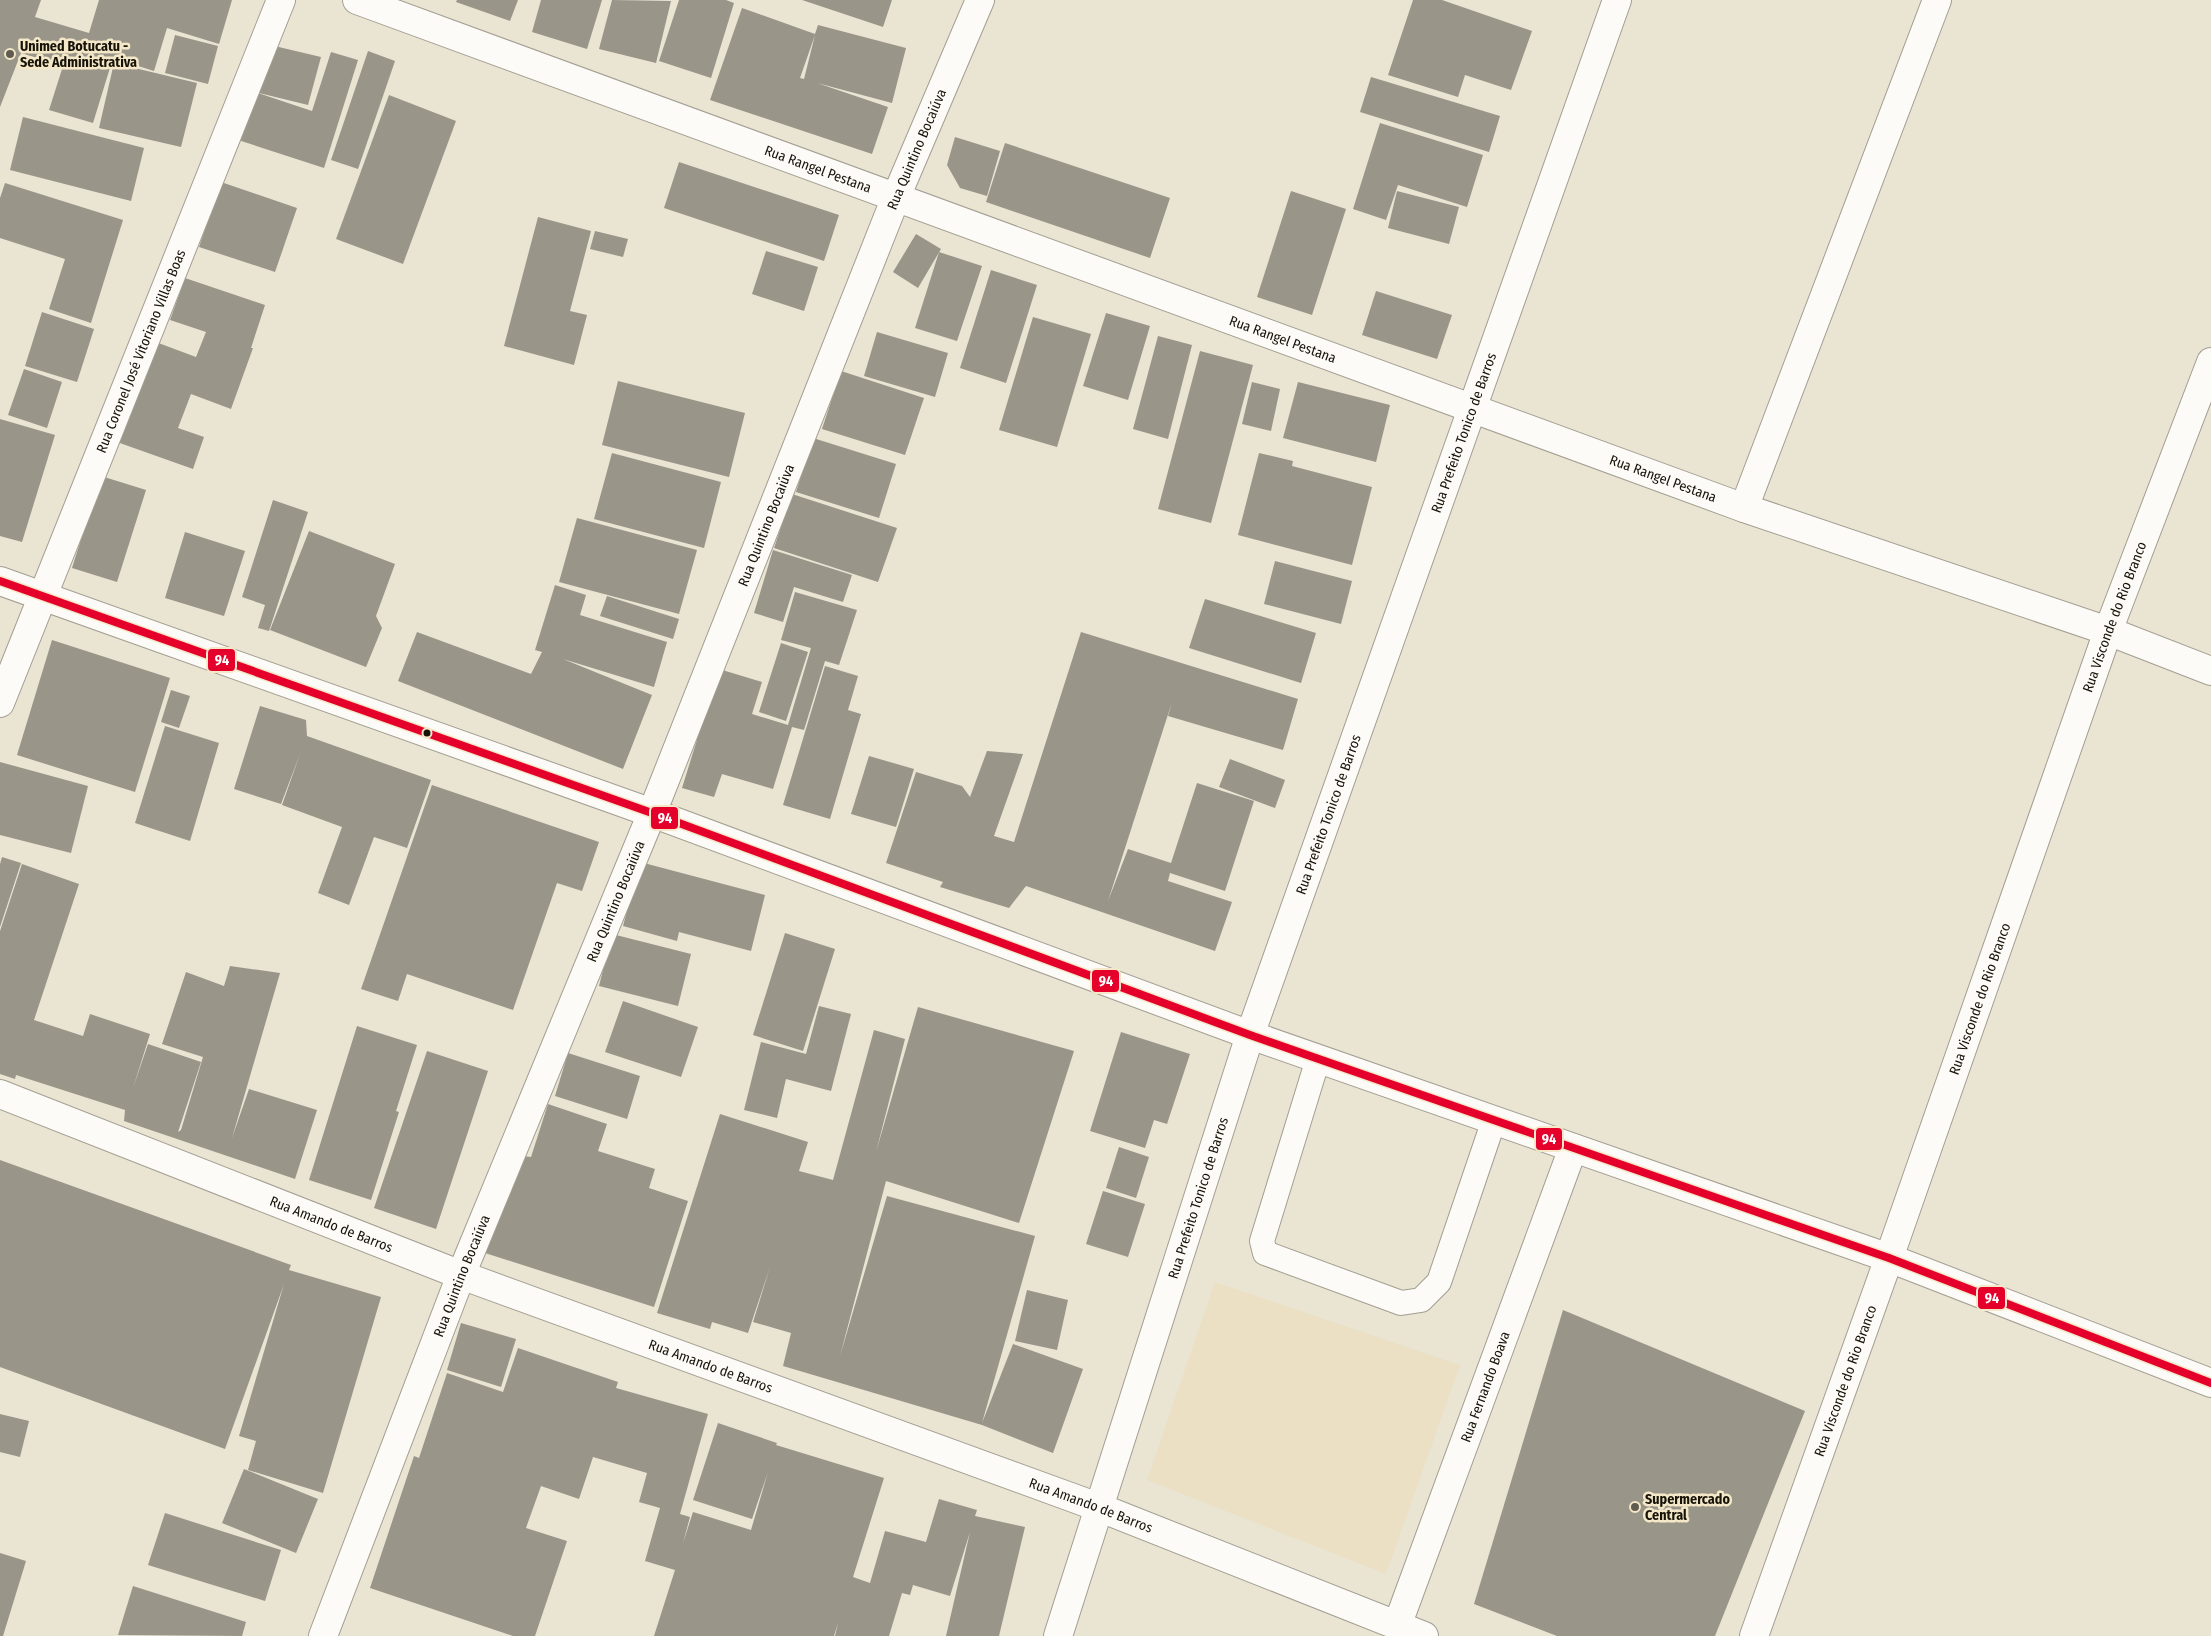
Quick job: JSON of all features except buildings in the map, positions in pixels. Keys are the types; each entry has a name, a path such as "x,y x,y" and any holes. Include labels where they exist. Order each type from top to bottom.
{"street":[{"name":"Rua Coronel José Vitoriano Villas Boas","path":"0,703 281,0"},
{"name":"Rua Rangel Pestana","path":"357,0 1744,508 2108,631 2211,671"},
{"name":"Rua Quintino Bocaiúva","path":"323,1636 462,1275 652,813 896,197 980,0"},
{"name":"Rua Prefeito Tonico de Barros","path":"1058,1636 1250,1035 1474,408 1617,0"},
{"path":"1744,508 1937,0"},
{"name":"Rua Visconde do Rio Branco","path":"1754,1636 2108,631 2211,362"},
{"path":"0,581 652,813 1250,1035 1888,1258 2211,1383"},
{"name":"Rua Amando de Barros","path":"0,1094 462,1275 1098,1506 1424,1636"},
{"name":"Rua Fernando Boava","path":"1397,1626 1573,1148"}],"lane":[{"path":"1318,1059 1262,1241 1262,1248 1265,1253 1401,1303 1421,1300 1439,1282 1494,1120"}],"shaded area":[{"path":"1215,1282 1460,1365 1386,1574 1147,1480"}],"transit line":[{"name":"94","path":"0,581 652,813 1250,1035 1889,1258 2211,1383"}],"place":[{"name":"Unimed Botucatu - Sede Administrativa","path":"10,54"},
{"name":"Supermercado Central","path":"1635,1507"}]}
